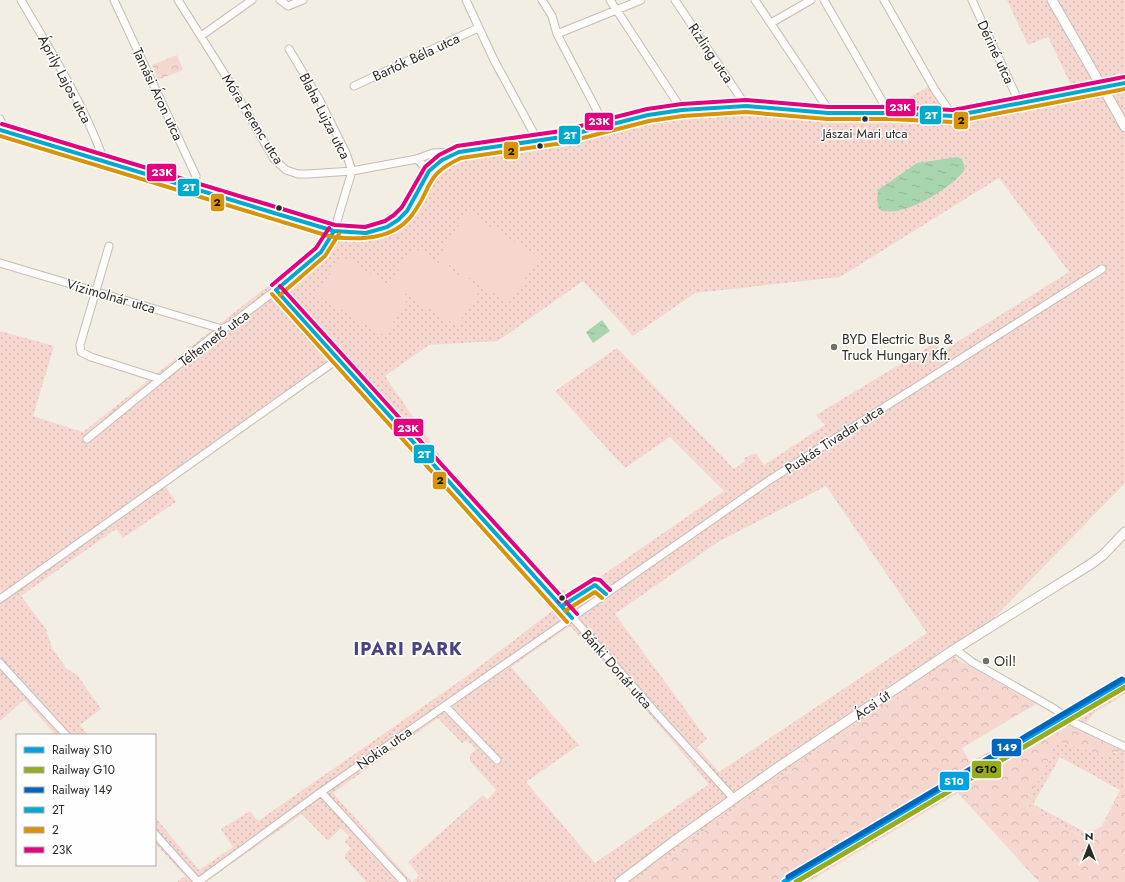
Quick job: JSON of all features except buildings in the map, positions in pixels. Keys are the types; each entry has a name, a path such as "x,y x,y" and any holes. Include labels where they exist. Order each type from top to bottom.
{"main road":[{"path":"1052,0 1125,127"},
{"name":"Ácsi út","path":"620,882 734,799 955,649 1091,564 1103,555 1125,532"}],"street":[{"name":"Áprily Lajos utca","path":"21,0 56,61 96,137 104,161"},
{"name":"Tamási Áron utca","path":"114,0 196,176 195,189"},
{"name":"Móra Ferenc utca","path":"178,0 274,159 280,167 291,173 298,174 352,171 417,159 443,152 459,152"},
{"path":"201,36 252,0"},
{"path":"280,0 288,6 303,0"},
{"path":"466,0 494,60 538,141"},
{"path":"542,0 552,16 557,34 605,126"},
{"path":"610,0 682,110"},
{"path":"557,34 641,0"},
{"name":"Rizling utca","path":"675,0 746,106"},
{"path":"755,0 826,106 828,113"},
{"path":"771,23 811,0"},
{"path":"824,0 889,113"},
{"path":"884,0 935,90 953,116"},
{"name":"Dériné utca","path":"972,0 1020,104"},
{"name":"Bartók Béla utca","path":"354,86 478,28"},
{"name":"Blaha Lujza utca","path":"289,49 319,99 346,154 352,171 334,231"},
{"path":"0,119 2,130 334,231 360,234 387,227 398,220 407,211 429,171 442,160 459,152 562,137 648,116 682,110 746,106 828,113 889,113 953,116 1125,83"},
{"path":"417,159 429,171"},
{"name":"Téltemető utca","path":"87,439 222,329 230,325 276,290 321,252 334,231"},
{"path":"109,246 94,292 80,345 81,352 91,357 160,379"},
{"name":"Vízimolnár utca","path":"0,263 222,329"},
{"name":"Puskás Tivadar utca","path":"572,618 768,481 1102,269"},
{"name":"Bánki Donát utca","path":"276,290 493,528 734,799"},
{"path":"0,599 338,359"},
{"name":"Nokia utca","path":"198,882 321,792 572,618"},
{"path":"955,649 972,662 1053,708 1073,722 1125,747"},
{"path":"0,663 65,734"},
{"path":"445,706 497,760"},
{"path":"321,792 403,881"},
{"path":"156,835 198,882"}],"green space":[{"path":"1007,0 1125,0 1125,483 955,658 813,754 633,882 412,882 366,882 345,858 345,854 351,848 345,842 349,836 341,828 328,841 302,814 206,882 177,882 185,876 156,844 156,818 199,870 233,847 221,829 250,811 258,821 467,676 552,611 430,472 388,421 337,365 272,409 165,486 176,502 123,538 116,529 21,596 46,629 52,648 66,668 78,676 101,709 80,725 87,734 55,734 24,700 0,721 0,331 54,346 33,416 83,432 326,240 330,226 348,231 366,231 387,224 399,215 410,201 423,174 409,157 428,150 508,140 548,137 630,115 674,108 747,101 822,110 917,112 907,98 936,83 955,112 1013,105 1072,87 1048,37 1028,45","holes":["999,178 1069,272 941,352 935,343 816,415 825,425 764,465 756,453 744,458 745,461 734,469 617,348 555,391 625,468 670,437 724,491 571,597 564,589 556,594 446,470 448,468 385,376 429,345 498,341 583,281 633,336 695,293 840,277","826,486 927,633 719,772 697,747 707,739 615,614 718,542","570,626 615,674 709,784 595,863 526,782 579,745 511,667","438,718 462,743 467,740 476,749 470,755 470,761 496,790 487,800 483,795 408,862 419,875 412,882 333,793"]},
{"path":"177,55 183,70 158,80 152,65"},
{"path":"467,212 539,257 509,303 438,258"},
{"path":"413,247 481,289 457,326 390,284"},
{"path":"341,256 409,297 385,336 317,295"},
{"path":"955,658 1036,704 962,748 975,772 1063,722 1119,751 1103,755 1057,741 1027,805 1086,839 1102,829 1125,785 1125,882 1039,882 958,793 808,882 633,882 813,754"},
{"path":"1125,674 1125,694 1094,713 1085,724 1125,745 1125,785 1102,829 1086,839 1027,805 1057,741 1103,755 1118,752 1063,722 975,772 970,762 1062,712","holes":["1060,757 1120,790 1102,826 1088,834 1033,804"]}],"water":[{"path":"958,157 962,159 965,169 950,185 938,193 912,206 899,210 888,211 879,209 877,201 878,190 917,163"},
{"path":"602,320 610,331 593,343 586,332"}],"rail line":[{"name":"149","path":"788,877 1122,679"},
{"name":"S10","path":"784,882 1125,680"},
{"name":"G10","path":"796,882 1125,687"}],"transit line":[{"name":"23K","path":"2,124 335,225 365,227 385,221 394,215 402,207 425,167 439,155 457,146 561,131 647,109 682,104 746,100 828,107 889,107 953,110 1124,77"},
{"name":"2T","path":"0,130 334,231 366,233 387,227 398,220 407,211 429,171 442,160 459,152 562,137 648,115 682,110 746,106 828,113 889,113 953,116 1125,83"},
{"name":"2","path":"0,136 332,237 365,238 386,234 404,223 419,205 430,182 435,176 449,164 461,158 563,143 649,121 683,116 746,112 827,119 889,119 953,122 1125,89"},
{"name":"23K","path":"272,285 316,248 329,228"},
{"name":"2T","path":"276,290 321,252 334,231"},
{"name":"2","path":"280,295 325,256 339,234"},
{"name":"23K","path":"280,286 577,614"},
{"name":"2T","path":"276,290 572,618"},
{"name":"2","path":"272,294 567,622"},
{"name":"23K","path":"559,601 594,579 600,580 610,590"},
{"name":"2T","path":"562,606 595,585 606,594"},
{"name":"2","path":"565,611 595,592 602,598"}],"place":[{"name":"Jászai Mari utca","path":"865,119"},
{"name":"BYD Electric Bus & Truck Hungary Kft.","path":"834,347"},
{"name":"Oil!","path":"986,661"}],"district":[{"name":"IPARI PARK","path":"408,649"}]}
